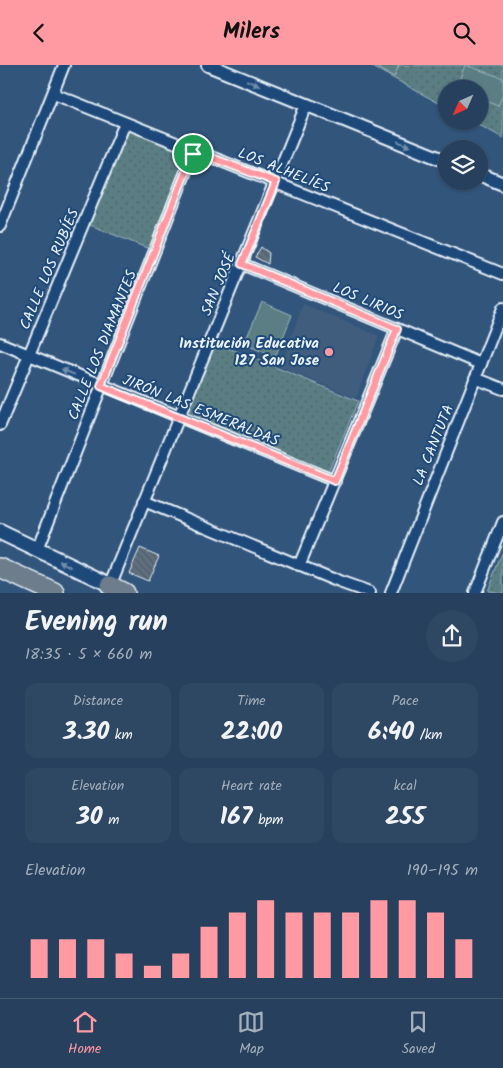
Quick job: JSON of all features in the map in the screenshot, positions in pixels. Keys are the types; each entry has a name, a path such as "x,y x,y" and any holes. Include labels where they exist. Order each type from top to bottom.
{"highway":[{"path":"0,568 56,593"}],"main road":[{"path":"0,532 120,591"}],"street":[{"path":"0,226 64,65"},
{"path":"208,65 438,158"},
{"name":"LOS ALHELÍES","path":"54,94 503,274"},
{"name":"SAN JOSÉ","path":"120,591 144,501 306,105"},
{"name":"CALLE LOS RUBÍES","path":"0,425 125,123"},
{"name":"CALLE LOS DIAMANTES","path":"37,550 194,151"},
{"path":"488,178 503,184"},
{"name":"LOS LIRIOS","path":"242,264 481,364"},
{"name":"LA CANTUTA","path":"391,593 503,308"},
{"path":"299,566 397,329"},
{"name":"JIRÓN LAS ESMERALDAS","path":"0,343 335,481"},
{"path":"475,378 503,389"},
{"path":"144,501 299,566 370,593"},
{"path":"475,593 503,522"}],"shaded area":[{"name":"Institución Educativa 127 San Jose","path":"303,304 379,336 356,398 280,367"}],"green space":[{"path":"369,65 503,65 503,138 488,130 488,80 438,80 438,103"},
{"path":"373,65 399,65 394,77"},
{"path":"465,65 503,78 503,94 498,106 488,102 488,80 459,80"},
{"path":"127,129 187,152 149,249 90,225"},
{"path":"262,302 292,315 275,357 244,344"},
{"path":"214,342 358,401 327,475 185,415"},
{"path":"503,551 503,593 487,591"}],"building":[{"path":"261,247 269,253 268,264 255,257"},
{"path":"140,548 159,556 148,581 129,573"}],"place":[{"name":"Institución Educativa 127 San Jose","path":"329,352"}],"route":[{"path":"194,151 276,182 242,264 397,329 335,481 101,386 193,154 194,151"}]}
